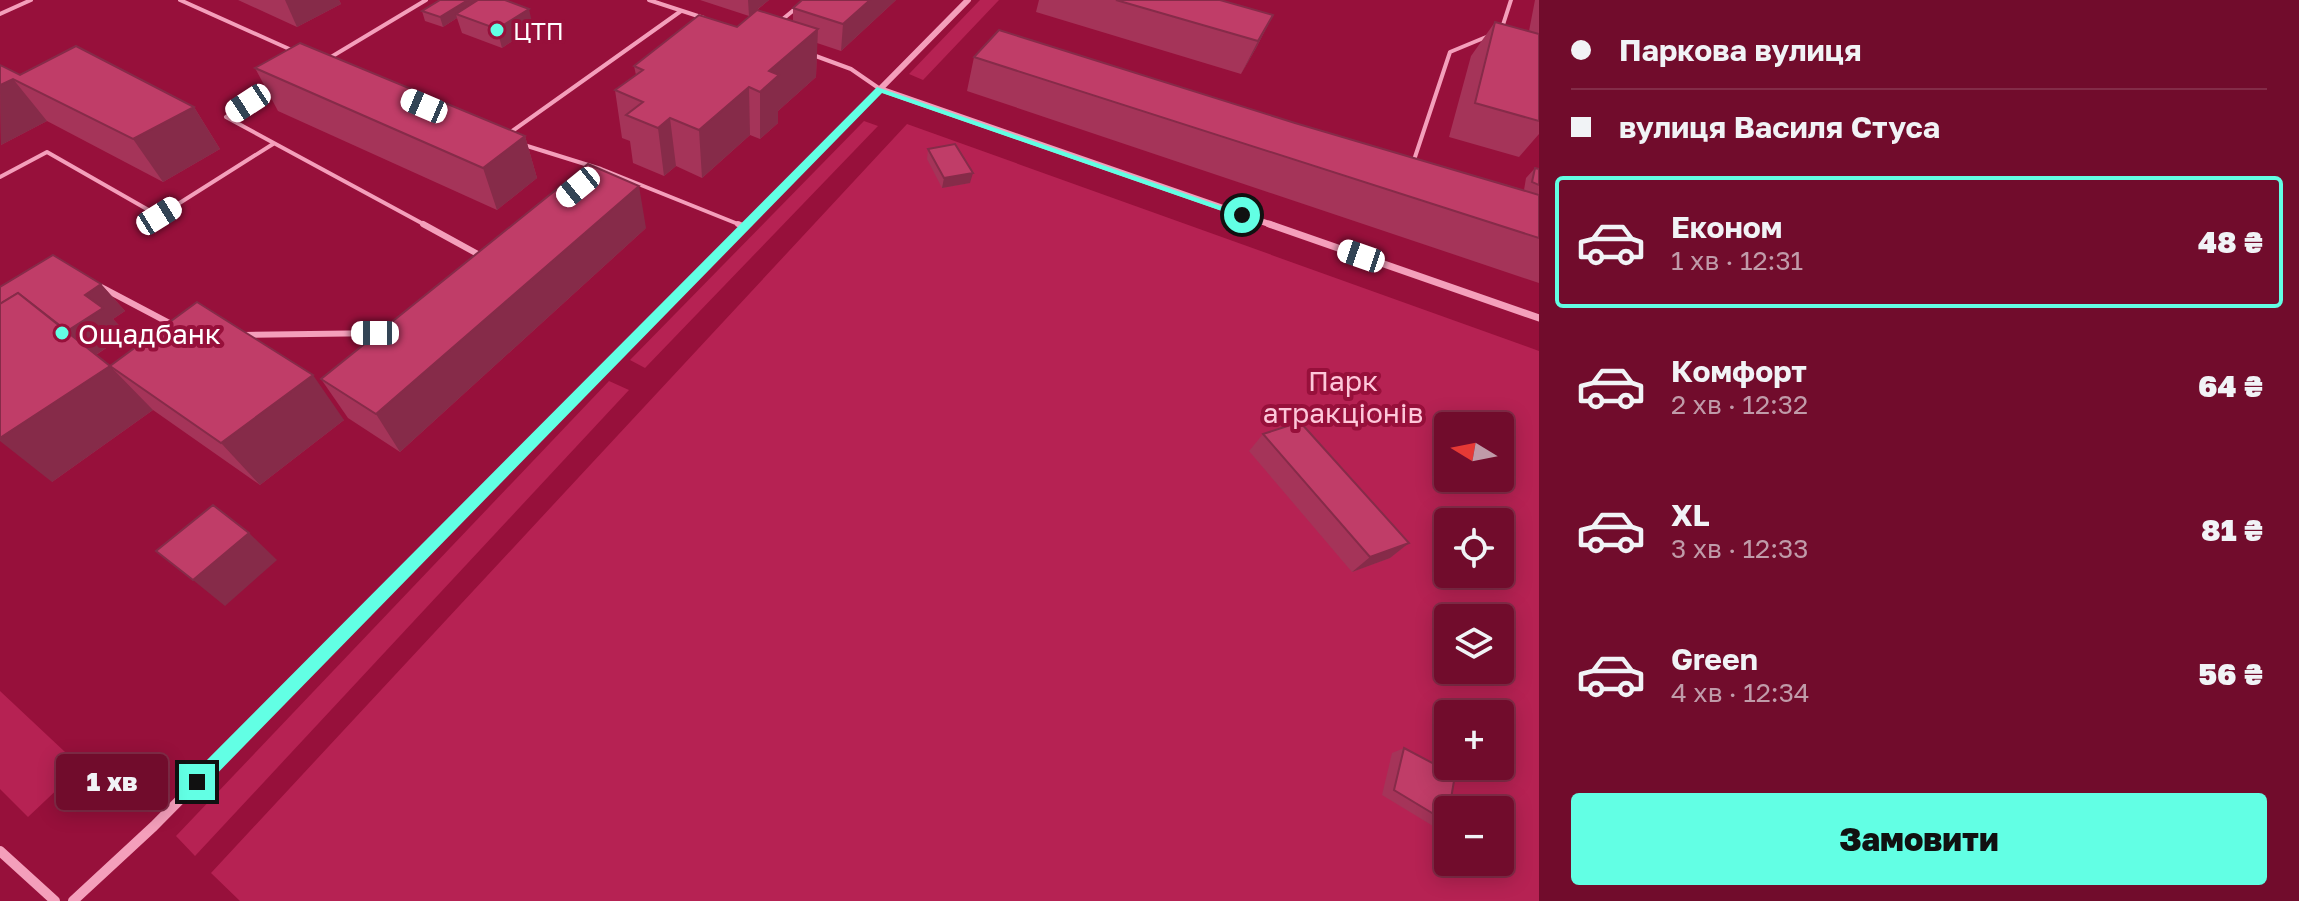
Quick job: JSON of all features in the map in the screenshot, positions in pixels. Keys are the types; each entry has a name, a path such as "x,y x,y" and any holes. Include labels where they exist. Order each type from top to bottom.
{"street":[{"path":"73,901 165,815 968,0"},
{"path":"880,89 1539,318"},
{"path":"0,851 55,901"}],"lane":[{"path":"0,14 31,0"},
{"path":"180,0 307,57"},
{"path":"335,69 321,63 426,0"},
{"path":"649,0 707,20"},
{"path":"772,28 806,0"},
{"path":"1412,168 1450,52 1502,31 1511,0"},
{"path":"681,11 502,139 601,169 745,227"},
{"path":"806,53 851,69 880,89"},
{"path":"278,84 226,117 488,259 476,270"},
{"path":"0,177 47,152 159,216 273,144"},
{"path":"590,178 601,169"},
{"path":"89,281 185,332"},
{"path":"228,337 389,333"}],"green space":[{"path":"980,0 999,0 923,80 909,74"},
{"path":"864,121 878,126 645,368 630,360"},
{"name":"Парк атракціонів","path":"907,124 1539,351 1539,901 240,901 211,873"},
{"path":"609,381 629,390 195,856 176,836"},
{"path":"0,691 81,767 28,817 0,789"}],"building":[{"path":"440,0 468,0 440,17 422,11"},
{"path":"478,0 505,0 529,9 497,29 456,14"},
{"path":"802,0 870,0 843,24 793,8"},
{"path":"1116,0 1220,0 1273,15 1258,41"},
{"path":"757,10 818,29 769,71 779,75 760,92 749,87 699,130 670,118 658,128 626,115 643,102 615,90 643,70 634,66 699,15 737,27"},
{"path":"1495,22 1539,34 1539,121 1475,103"},
{"path":"999,30 1295,123 1539,195 1539,238 974,57"},
{"path":"300,43 525,136 483,168 255,68"},
{"path":"76,46 194,107 133,139 13,79 0,85 0,65 20,75"},
{"path":"955,144 973,173 944,178 928,149"},
{"path":"588,164 639,186 376,414 321,379"},
{"path":"1535,168 1539,169 1539,185 1532,182"},
{"path":"53,255 101,284 85,295 103,308 67,331 18,293 0,304 0,287"},
{"path":"18,293 110,366 0,438 0,304"},
{"path":"197,302 313,375 221,443 110,366"},
{"path":"1300,422 1409,543 1370,557 1263,434"},
{"path":"213,505 249,533 193,580 156,551"},
{"path":"1404,748 1434,764 1434,780 1454,780 1451,796 1434,796 1434,814 1394,790"}],"place":[{"name":"ЦТП","path":"497,30"},
{"name":"Ощадбанк","path":"62,333"}],"route":[{"path":"197,782 880,89 1242,215"}]}
